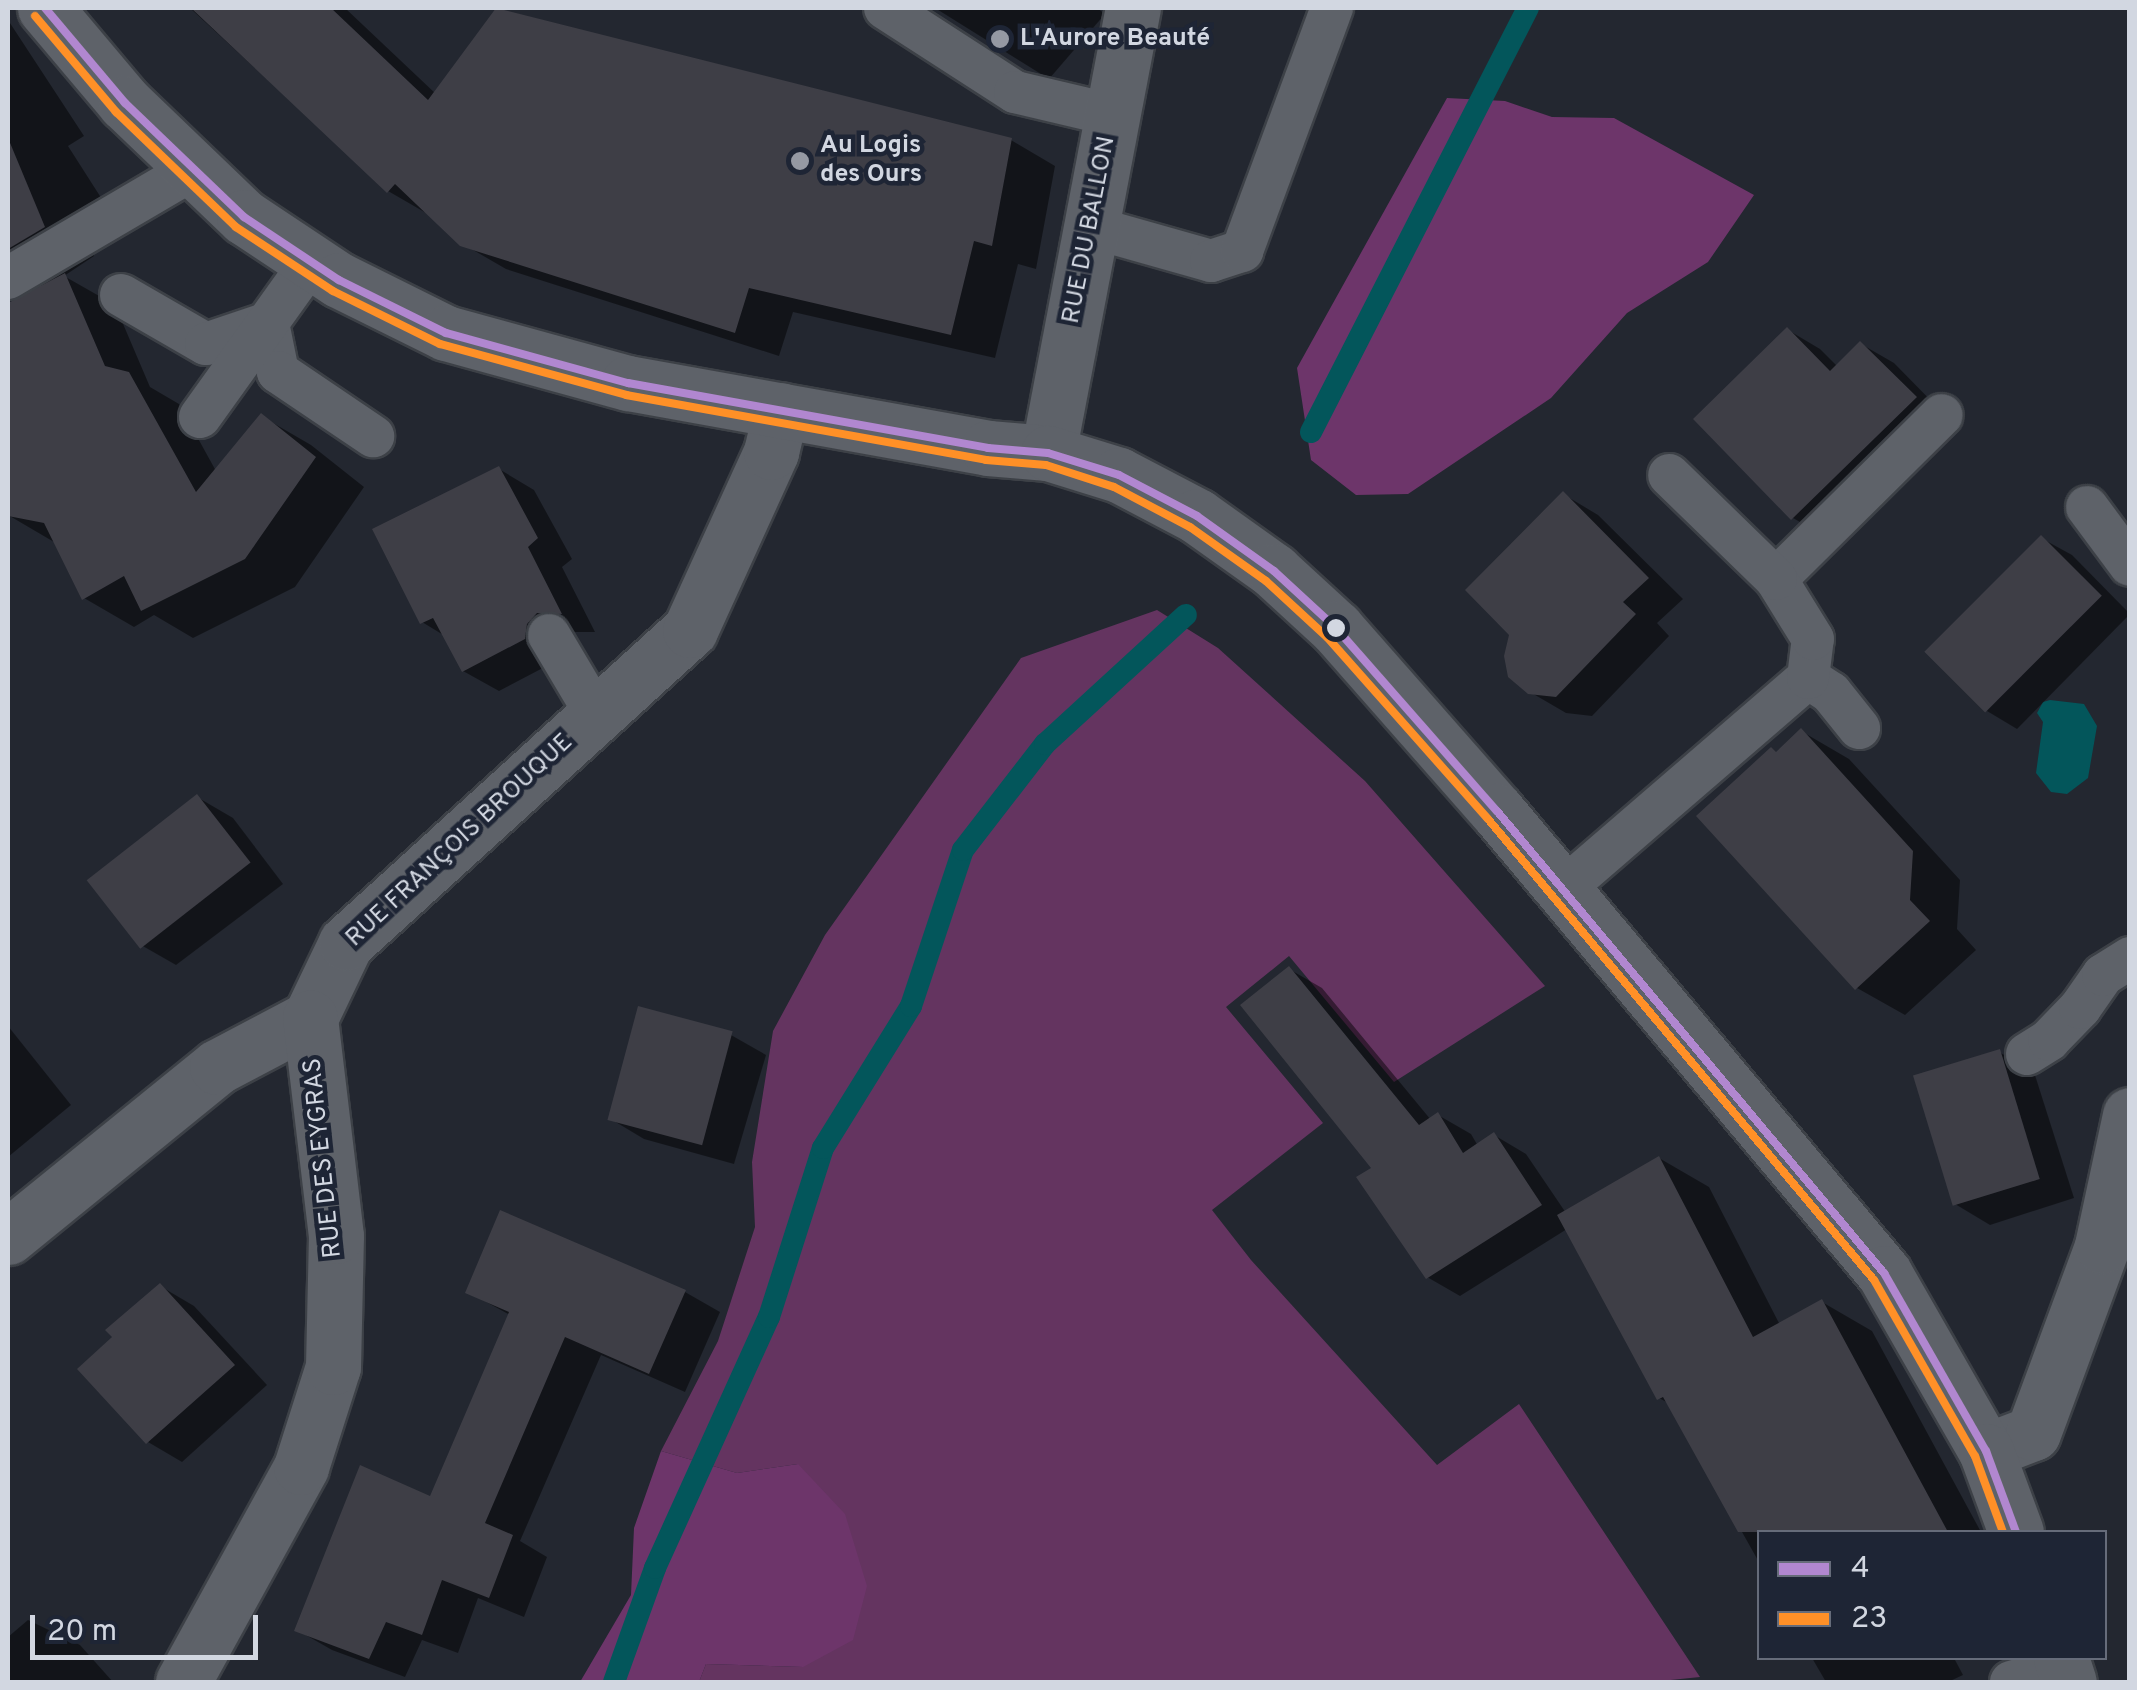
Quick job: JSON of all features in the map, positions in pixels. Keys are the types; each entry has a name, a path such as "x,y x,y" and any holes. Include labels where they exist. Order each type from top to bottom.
{"street":[{"name":"RUE DU BALLON","path":"1048,454 1133,8"},
{"path":"61,15 124,103 244,217 311,262 446,333 628,383 988,448 1048,454 1119,475 1198,516 1274,571 1336,628 1778,1143 1884,1274 1986,1451 2015,1530"},
{"name":"RUE FRANÇOIS BROUQUE","path":"310,1018 346,944 690,630 771,452 781,410"},
{"path":"8,1237 217,1067 310,1018"},
{"name":"RUE DES EYGRAS","path":"183,1682 301,1467 333,1367 336,1236 310,1018"},
{"path":"1986,1451 2033,1433 2102,1246 2130,1115"}],"lane":[{"path":"885,8 1015,92 1112,115"},
{"path":"1091,227 1211,261 1242,250 1332,8"},
{"path":"8,278 194,169"},
{"path":"200,417 311,262"},
{"path":"121,295 206,344 268,323"},
{"path":"268,323 278,372 373,436"},
{"path":"1776,579 1942,415"},
{"path":"1561,890 1808,678 1813,639 1776,579 1669,475"},
{"path":"2087,507 2130,566"},
{"path":"549,634 596,714"},
{"path":"1808,678 1831,693 1859,728"},
{"path":"2027,1054 2049,1040 2104,975 2130,958"},
{"path":"2011,1682 2065,1669"}],"shaded area":[{"path":"1447,98 1505,101 1552,117 1614,118 1754,195 1708,262 1627,313 1551,398 1408,494 1356,495 1311,460 1297,368"},
{"path":"1157,610 1218,648 1365,781 1545,986 1394,1082 1289,956 1226,1007 1323,1123 1212,1210 1251,1260 1437,1465 1519,1404 1700,1677 1651,1682 699,1682 706,1664 803,1667 798,1464 737,1473 661,1451 718,1341 755,1227 752,1162 773,1031 825,935 1021,658"},
{"path":"661,1451 737,1473 798,1464 845,1514 867,1586 853,1640 803,1667 706,1664 699,1682 580,1682 631,1595 634,1528"}],"water":[{"path":"2043,702 2084,704 2097,726 2088,778 2067,794 2051,792 2036,773 2043,722 2037,713"}],"building":[{"path":"191,8 331,8 428,100 496,8 1012,138 992,246 974,241 951,335 749,288 735,333 460,246 395,184 387,193"},
{"path":"8,138 45,227 8,249"},
{"path":"65,273 105,366 129,372 196,492 261,413 316,457 245,559 141,611 124,576 82,600 44,523 8,516 8,303"},
{"path":"1787,327 1830,371 1860,341 1917,397 1791,520 1693,419"},
{"path":"499,466 538,538 528,547 562,614 537,613 527,624 525,639 462,672 433,618 420,624 372,529"},
{"path":"1563,491 1649,578 1623,602 1636,614 1556,697 1528,694 1508,677 1504,656 1509,635 1465,590"},
{"path":"2041,535 2102,596 1985,712 1924,652"},
{"path":"1801,728 1913,851 1910,900 1930,921 1855,990 1696,816 1771,747 1776,752"},
{"path":"197,794 251,863 140,949 87,880"},
{"path":"1289,966 1419,1125 1438,1112 1463,1153 1494,1132 1542,1205 1426,1279 1356,1177 1371,1168 1240,1005"},
{"path":"638,1006 733,1031 702,1145 607,1120"},
{"path":"2000,1049 2040,1179 1953,1206 1913,1076"},
{"path":"1659,1156 1753,1337 1822,1299 1947,1530 1738,1532 1663,1397 1657,1400 1557,1215"},
{"path":"500,1210 686,1290 649,1374 565,1337 485,1523 513,1535 489,1598 442,1580 422,1635 386,1622 369,1659 294,1631 360,1465 430,1496 509,1312 465,1293"},
{"path":"160,1283 235,1365 146,1444 77,1369 112,1337 105,1330"}],"waterway":[{"path":"1311,432 1528,8"},
{"path":"614,1682 655,1568 769,1317 823,1148 911,1006 963,850 1045,744 1186,615"}],"transit line":[{"name":"4","path":"45,8 125,103 244,217 339,280 446,333 628,383 988,448 1048,453 1119,475 1197,516 1274,571 1336,628 1497,811 1884,1273 1986,1451 2015,1530"},
{"name":"23","path":"35,16 116,112 236,227 333,291 440,344 626,395 986,460 1046,465 1114,487 1190,527 1266,581 1327,637 1488,819 1874,1280 1975,1456 2002,1530"}],"place":[{"name":"L'Aurore Beauté","path":"1000,39"},
{"name":"Au Logis des Ours","path":"800,161"}]}
